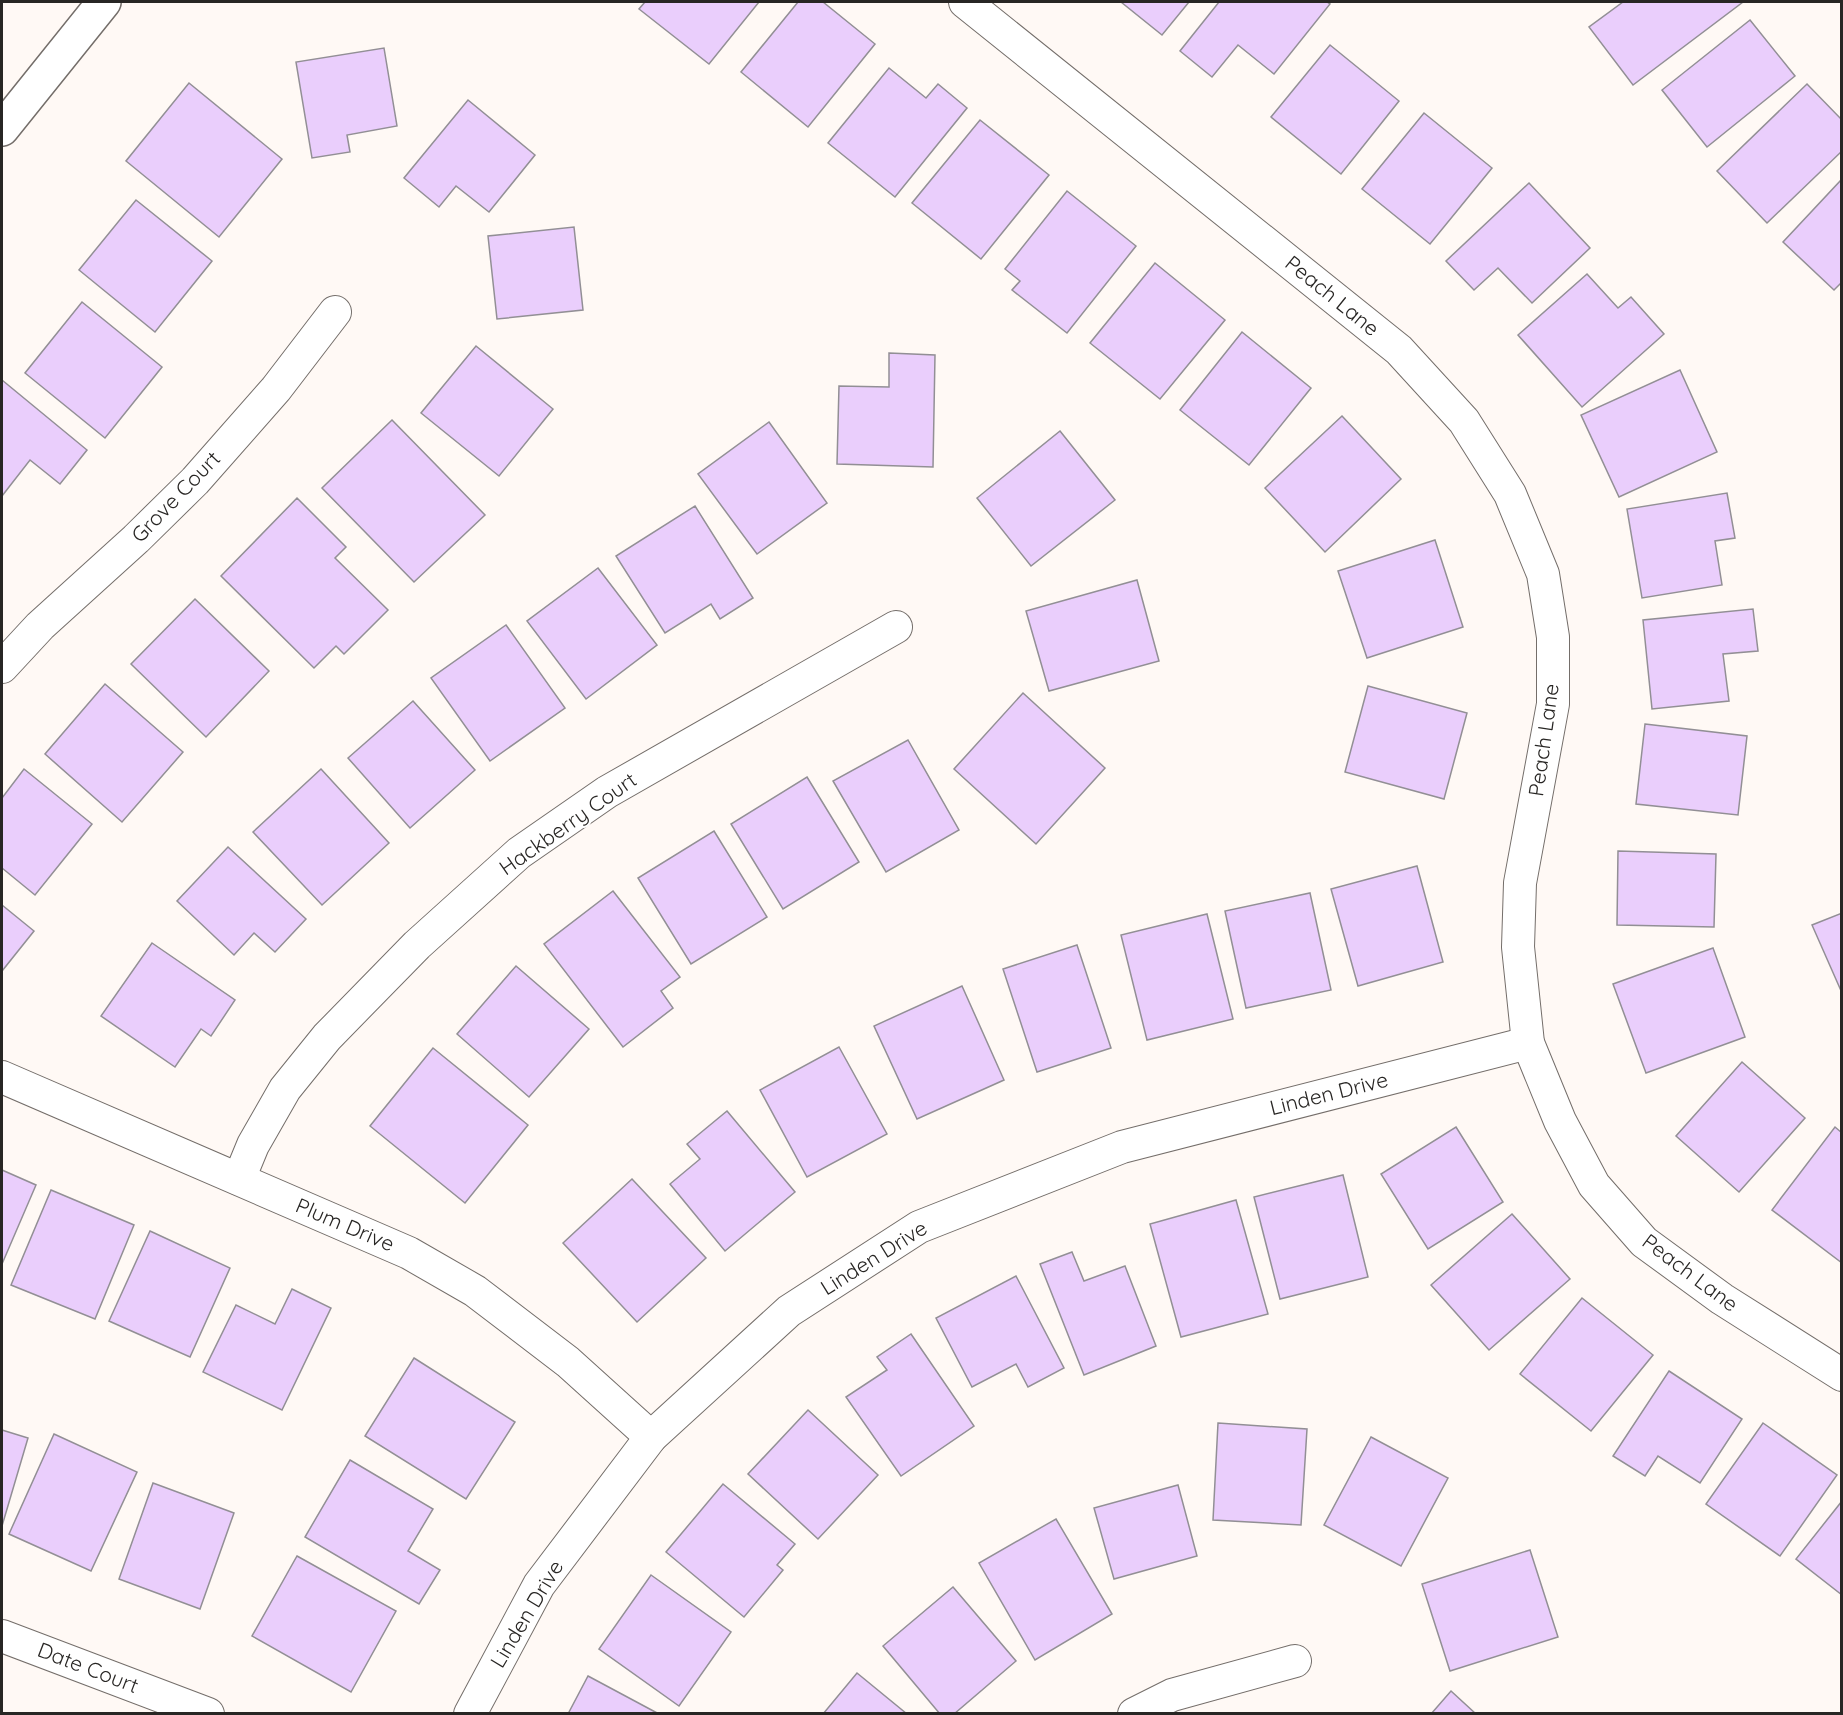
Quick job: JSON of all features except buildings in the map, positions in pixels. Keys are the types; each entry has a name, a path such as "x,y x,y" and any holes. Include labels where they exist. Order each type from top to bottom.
{"street":[{"path":"2,129 104,2"},
{"name":"Peach Lane","path":"965,2 1399,350 1464,421 1510,494 1543,574 1553,637 1553,704 1520,883 1518,947 1528,1043 1560,1120 1594,1185 1644,1242 1722,1299 1842,1375"},
{"name":"Grove Court","path":"2,667 40,626 136,539 195,481 276,389 335,312"},
{"name":"Hackberry Court","path":"239,1179 253,1144 285,1089 327,1037 417,945 519,853 607,792 896,627"},
{"name":"Linden Drive","path":"470,1713 539,1585 651,1437 789,1311 919,1227 1122,1147 1528,1043"},
{"name":"Plum Drive","path":"2,1077 409,1253 475,1291 568,1362 651,1437"},
{"name":"Date Court","path":"2,1636 208,1713"},
{"path":"1134,1713 1172,1695 1294,1661"}]}
